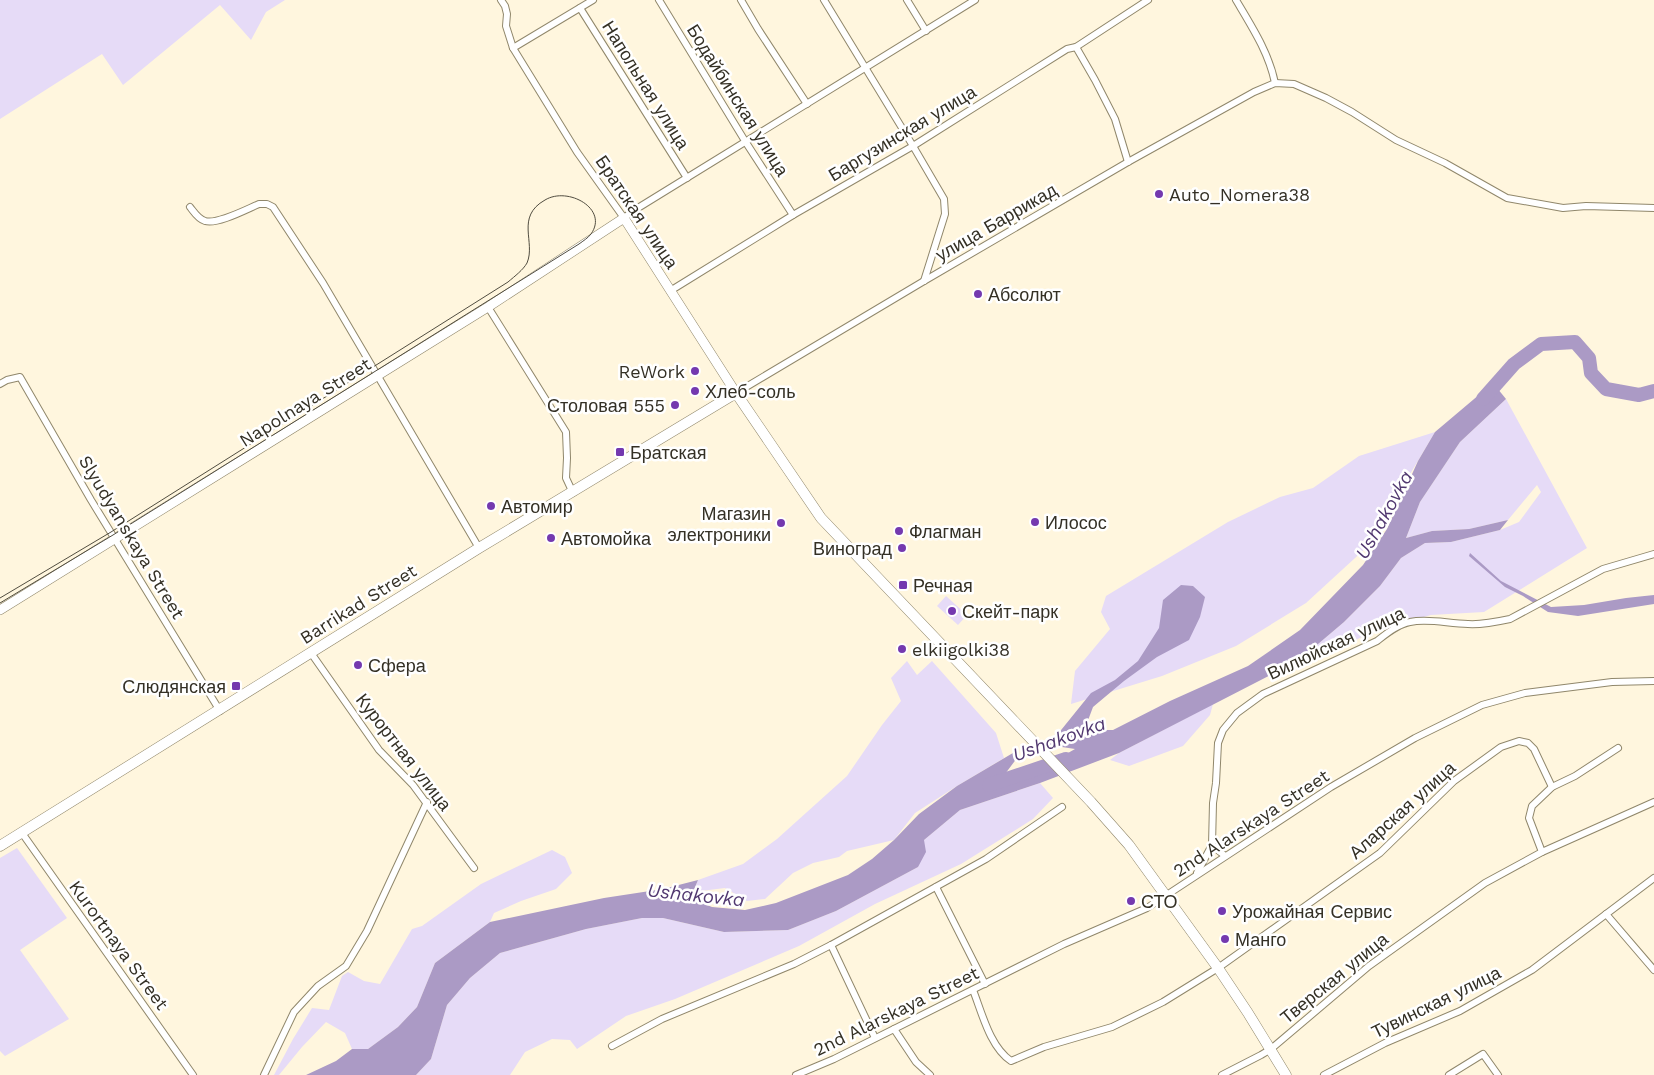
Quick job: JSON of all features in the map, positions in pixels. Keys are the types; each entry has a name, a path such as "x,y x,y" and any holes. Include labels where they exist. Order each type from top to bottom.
{"main road":[{"name":"Barrikad Street","path":"0,846 479,548 736,393"},
{"path":"736,393 821,518 1091,802 1129,845 1218,968 1286,1075"}],"street":[{"name":"Братская улица","path":"501,0 505,6 507,14 506,26 513,48 577,152 624,218 736,393"},
{"path":"513,48 593,0"},
{"name":"Бодайбинская улица","path":"659,0 745,142 793,215"},
{"path":"741,0 758,30 807,104"},
{"path":"824,0 944,199 945,214 924,281"},
{"path":"907,0 926,31"},
{"path":"624,218 975,0"},
{"name":"Баргузинская улица","path":"670,291 793,215 913,146 1067,49 1076,47 1148,0"},
{"path":"1236,0 1259,37 1275,83 1294,84 1326,98 1396,140 1445,163 1507,198 1562,208 1586,206 1654,208"},
{"name":"Напольная улица","path":"580,8 687,178"},
{"path":"1076,47 1115,119 1128,162"},
{"name":"улица Баррикад","path":"736,393 1128,162 1254,92 1275,83"},
{"path":"190,207 199,218 214,222 259,204 267,204 273,207 323,283 479,548"},
{"name":"Napolnaya Street","path":"0,610 488,307 624,218"},
{"path":"488,307 566,432 566,478 573,493"},
{"name":"Slyudyanskaya Street","path":"0,384 20,377 115,539 220,710"},
{"name":"Вилюйская улица","path":"1212,845 1218,743 1223,730 1237,713 1263,694 1377,641 1389,632 1409,622 1439,621 1468,624 1497,622 1518,615 1604,569 1654,554"},
{"name":"Курортная улица","path":"311,653 379,750 427,802 474,868"},
{"name":"2nd Alarskaya Street","path":"796,1075 834,1059 1064,944 1134,915 1166,897 1197,874 1348,777 1416,738 1482,705 1525,692 1612,682 1654,681"},
{"name":"Аларская улица","path":"973,990 994,1043 1002,1056 1011,1061 1044,1047 1112,1027 1163,1002 1218,968 1380,853 1454,781 1501,747 1519,741 1528,743 1534,749 1552,787"},
{"path":"1542,852 1529,818 1532,806 1552,787 1575,776 1618,748"},
{"path":"264,1075 294,1012 318,986 346,966 367,931 427,802"},
{"name":"Тверская улица","path":"1222,1075 1271,1049 1385,955 1485,882 1542,852 1654,802"},
{"path":"612,1046 662,1019 794,964 986,860 1062,807"},
{"name":"Kurortnaya Street","path":"22,833 193,1075"},
{"path":"1197,874 1212,845 1225,856"},
{"name":"Тувинская улица","path":"1324,1075 1385,1043 1460,1011 1532,970 1654,878"},
{"path":"936,887 985,984"},
{"path":"1606,914 1654,970"},
{"path":"831,944 875,1038"},
{"path":"894,1029 916,1062 930,1075"},
{"path":"1449,1075 1483,1054 1498,1075"}],"shaded area":[{"path":"0,0 285,0 266,12 251,40 220,5 123,85 102,54 0,119"},
{"path":"1506,399 1587,548 1484,612 1431,615 1376,630 1305,665 1298,661 1344,622 1380,586 1401,558 1425,543 1451,542 1500,530 1519,522 1541,492 1537,485 1508,520 1469,529 1432,531 1406,538 1420,502 1460,442"},
{"path":"1435,432 1367,547 1306,603 1236,646 1162,676 1071,704 1075,671 1110,629 1101,612 1106,596 1228,522 1280,497 1313,488 1359,456"},
{"name":"Скейт-парк","path":"946,596 967,615 958,625 937,606"},
{"path":"907,661 917,675 932,661 996,733 1004,758 915,813 894,840 847,851 839,857 813,863 793,873 765,899 747,901 725,888 693,892 698,880 743,864 777,839 847,776 901,701 891,678"},
{"path":"1213,704 1210,715 1183,746 1129,766 1110,760 1119,753"},
{"path":"1040,783 1053,798 1033,819 961,864 875,904 799,946 675,999 626,1016 577,1049 570,1040 552,1039 525,1052 510,1075 416,1075 431,1059 447,1005 470,978 500,953 586,929 642,918 663,918 724,932 788,930 836,911 918,867 924,840 960,810"},
{"path":"17,848 67,918 20,950 69,1019 5,1056 0,1051 0,858"},
{"path":"552,850 565,857 572,873 556,889 494,913 490,922 435,963 417,1007 398,1027 368,1049 352,1049 345,1033 326,1022 279,1075 274,1075 312,1008 329,1010 342,976 348,972 364,981 380,984 412,929 422,926 481,884"}],"water":[{"path":"1493,383 1506,399 1460,442 1420,502 1406,538 1432,531 1469,529 1508,520 1500,530 1451,542 1425,543 1401,558 1380,586 1344,622 1298,661 1119,753 1040,783 960,810 924,840 926,852 918,867 836,911 788,930 724,932 663,918 642,918 586,929 500,953 470,978 447,1005 431,1059 416,1075 306,1075 336,1061 352,1049 368,1049 398,1027 417,1007 435,963 490,922 604,898 663,889 698,880 692,899 712,907 745,910 776,903 848,875 872,859 919,814 957,786 1018,750 1017,758 1005,774 1006,784 1048,768 1061,757 1075,749 1049,745 1091,693 1115,680 1138,661 1159,628 1163,600 1181,585 1193,586 1205,597 1200,617 1189,640 1157,657 1093,707 1087,723 1092,730 1113,730 1170,701 1248,666 1300,630 1363,565 1387,529 1418,461 1435,432"},
{"path":"1470,553 1501,581 1551,607 1584,605 1654,595 1654,604 1578,616 1548,612 1505,587 1469,556"}],"waterway":[{"name":"Ushakovka","path":"1483,399 1514,364 1541,344 1575,342 1589,358 1591,373 1606,389 1639,395 1654,391"},
{"name":"Ushakovka","path":"989,785 1066,759"}],"tram line":[{"path":"0,598 111,532 508,282 527,263 529,255 528,222 536,207 545,200 554,196 574,198 583,202 595,216 595,225 591,234 579,244 113,535 0,603"}],"place":[{"name":"Auto_Nomera38","path":"1159,194"},
{"name":"Абсолют","path":"978,294"},
{"name":"ReWork","path":"695,371"},
{"name":"Хлеб-соль","path":"695,391"},
{"name":"Столовая 555","path":"675,405"},
{"name":"Братская","path":"620,452"},
{"name":"Автомир","path":"491,506"},
{"name":"Илосос","path":"1035,522"},
{"name":"Магазин электроники","path":"781,523"},
{"name":"Флагман","path":"899,531"},
{"name":"Автомойка","path":"551,538"},
{"name":"Виноград","path":"902,548"},
{"name":"Речная","path":"903,585"},
{"name":"Скейт-парк","path":"952,611"},
{"name":"elkiigolki38","path":"902,649"},
{"name":"Сфера","path":"358,665"},
{"name":"Слюдянская","path":"236,686"},
{"name":"СТО","path":"1131,901"},
{"name":"Урожайная Сервис","path":"1222,911"},
{"name":"Манго","path":"1225,939"}]}
